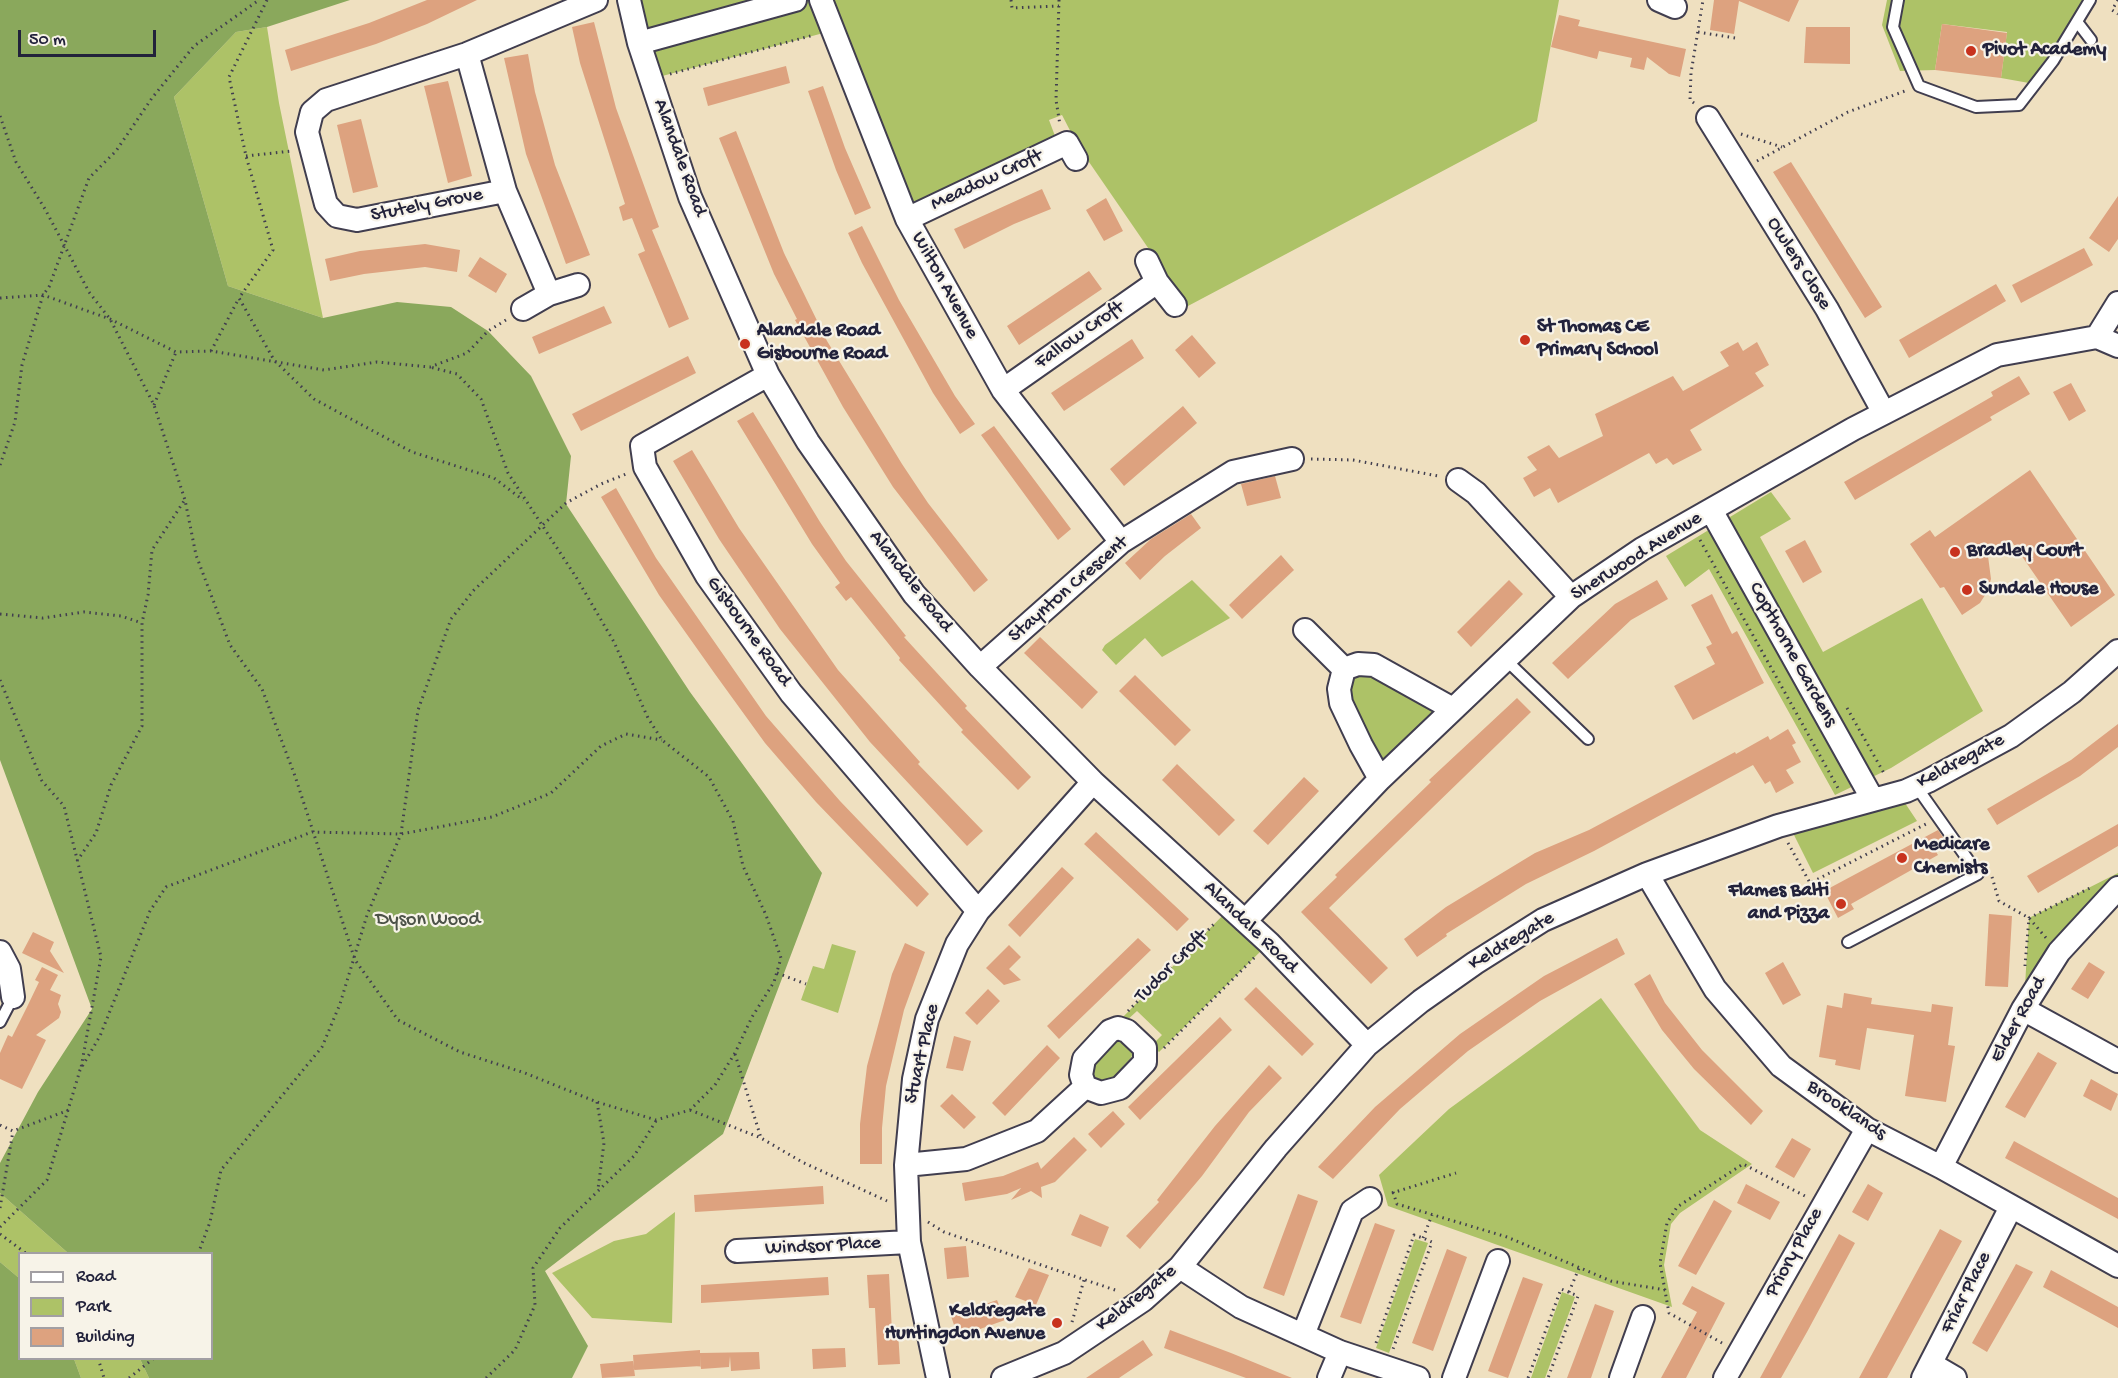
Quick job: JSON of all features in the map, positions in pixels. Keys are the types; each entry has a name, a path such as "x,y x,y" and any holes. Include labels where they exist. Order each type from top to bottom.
{"street":[{"name":"Stutely Grove","path":"549,294 505,191 357,220 337,216 326,204 307,132 312,112 326,100 467,54 596,0"},
{"name":"Alandale Road","path":"629,0 639,43 690,197 768,375 808,442 914,594 980,667 1094,782 1269,943 1367,1045"},
{"path":"639,43 795,0"},
{"name":"Wilton Avenue","path":"821,0 831,31 907,219 1003,390 1121,542"},
{"path":"467,54 505,191"},
{"name":"Owlers Close","path":"1710,121 1827,309 1884,413"},
{"name":"Meadow Croft","path":"907,219 1068,143"},
{"path":"1147,261 1157,282 1175,304"},
{"name":"Fallow Croft","path":"1003,390 1157,282"},
{"path":"523,309 549,294 578,285"},
{"path":"2118,303 2097,337 2118,346"},
{"name":"Sherwood Avenue","path":"1238,915 1570,597 1642,549 1884,413 1997,355 2097,337"},
{"path":"645,467 642,446 768,375"},
{"name":"Staynton Crescent","path":"980,667 1121,542 1233,472 1292,459"},
{"name":"Gisbourne Road","path":"645,467 707,576 791,693 978,912"},
{"path":"1458,480 1483,485 1570,597"},
{"name":"Copthorne Gardens","path":"1711,510 1873,800"},
{"path":"1305,630 1344,669"},
{"name":"Keldregate","path":"1004,1378 1064,1353 1143,1300 1180,1268 1276,1148 1367,1045 1466,969 1543,920 1647,874 1779,826 1911,789 2011,736 2072,692 2118,651"},
{"path":"1344,669 1358,664 1374,665 1453,709"},
{"path":"1344,669 1340,689 1341,703 1380,778"},
{"name":"Stuart Place","path":"938,1378 909,1242 906,1165 914,1078 927,1019 957,944 978,912 1094,782"},
{"name":"Brooklands","path":"1647,874 1698,963 1753,1035 1781,1066 1867,1129 1941,1167 2118,1266"},
{"name":"Elder Road","path":"1941,1167 2023,1009 2059,952 2108,886"},
{"path":"0,952 9,969 13,997"},
{"path":"2023,1009 2118,1061"},
{"path":"1118,1028 1127,1031 1145,1048 1147,1057 1120,1088 1101,1093 1085,1087 1081,1076 1084,1059 1110,1031 1118,1028"},
{"path":"906,1165 966,1159 1037,1131 1085,1087"},
{"name":"Priory Place","path":"1725,1378 1822,1204 1867,1129"},
{"path":"1303,1335 1352,1211 1370,1200"},
{"name":"Friar Place","path":"1927,1371 2011,1207"},
{"name":"Windsor Place","path":"737,1251 909,1242"},
{"path":"1454,1378 1498,1261"},
{"path":"1180,1268 1241,1307 1340,1352 1418,1378"},
{"path":"1621,1378 1643,1317"},
{"path":"1329,1378 1340,1352"},
{"path":"1927,1371 1955,1378"}],"lane":[{"path":"1898,0 1893,27 1919,86 1976,107 2019,105 2078,23 2090,0"},
{"path":"2078,23 2091,40"},
{"path":"1506,660 1588,739"},
{"path":"1848,942 1978,874 1911,789"},
{"path":"0,1022 13,997"}],"path":[{"path":"0,465 15,422 22,364 43,295 49,287 89,178 116,151 152,98 194,46 259,0"},
{"path":"211,351 239,297 273,250 246,156 229,77 267,0"},
{"path":"1011,0 1012,8 1059,6"},
{"path":"1059,0 1056,100 1068,143"},
{"path":"1690,100 1691,73 1703,0"},
{"path":"2118,0 2112,10 2118,14"},
{"path":"651,79 831,31"},
{"path":"1698,32 1735,38"},
{"path":"1740,171 1848,112 1919,86"},
{"path":"0,116 16,162 89,292 110,319 154,405 185,500 196,555 230,645 262,689 295,776 355,960 398,1020 460,1052 525,1073 597,1102 656,1120 690,1110 715,1085 735,1053 752,1017 774,982 781,958 766,915 743,866 733,821 709,777 662,740 648,718 614,642 576,577 524,501 508,473 481,399 457,374 430,367 376,362 324,370 211,351 176,352 110,319 43,295 0,298"},
{"path":"1710,121 1782,147"},
{"path":"246,156 311,148"},
{"path":"239,297 274,360 314,399 412,452 494,478 524,501"},
{"path":"430,367 467,353 488,331 523,309"},
{"path":"154,405 176,352"},
{"path":"1292,459 1353,460 1458,480"},
{"path":"199,1252 210,1222 221,1170 322,1047 355,960 371,904 401,834 418,710 451,619 474,590 566,503 601,484 645,467"},
{"path":"77,861 96,833 111,785 142,726 142,623 148,595 152,550 185,500"},
{"path":"1690,522 1849,807"},
{"path":"0,614 43,618 84,612 122,616 142,623"},
{"path":"0,680 9,697 26,749 42,781 64,806 101,957 80,1070 47,1180 0,1227"},
{"path":"80,1070 100,1036 150,911 166,888 312,832 401,834 492,817 551,793 601,746 626,734 662,740"},
{"path":"1779,826 1810,883 1927,823 1911,789"},
{"path":"2025,975 2029,918 2108,886"},
{"name":"Tudor Croft","path":"1118,1028 1122,1018 1238,915"},
{"path":"1147,1057 1159,1053 1269,943"},
{"path":"777,974 806,984"},
{"path":"735,1053 761,1138"},
{"path":"597,1102 604,1143 598,1191"},
{"path":"0,1125 13,1131 69,1110"},
{"path":"690,1110 761,1138 802,1162 908,1210"},
{"path":"486,1378 515,1350 527,1323 534,1305 533,1268 560,1228 634,1156 656,1120"},
{"path":"0,1208 13,1131"},
{"path":"1739,1353 1669,1313 1660,1263 1667,1223 1677,1207 1743,1164 1822,1204"},
{"path":"1370,1200 1456,1173"},
{"path":"1393,1192 1396,1204 1507,1237 1611,1281 1665,1290"},
{"path":"1423,1238 1432,1215"},
{"path":"944,1232 1143,1300"},
{"path":"0,1234 24,1252"},
{"path":"1414,1235 1432,1242 1378,1365 1414,1235"},
{"path":"1569,1292 1579,1268"},
{"path":"1064,1353 1084,1279"},
{"path":"1528,1378 1561,1288 1578,1296 1548,1378"},
{"path":"98,1360 104,1378"},
{"path":"129,1378 153,1360"}],"green space":[{"name":"Dyson Wood","path":"0,0 350,0 267,27 236,32 174,97 228,286 323,318 397,302 451,307 488,331 531,376 571,456 566,504 690,692 822,873 723,1134 545,1271 588,1346 572,1378 149,1378 140,1360 213,1360 213,1252 67,1252 0,1193 0,1163 38,1092 92,1009 0,760"},
{"path":"641,0 821,0 831,31 651,79 630,3"},
{"path":"831,0 1559,0 1537,121 1188,306 1078,146 1062,115 1049,120 1055,136 910,204"},
{"path":"1887,0 2083,0 2072,23 2029,83 2001,78 2007,32 1942,24 1935,70 1900,71 1882,25"},
{"path":"267,27 279,103 323,318 228,286 174,97 236,32"},
{"path":"1771,492 1791,519 1760,537 1823,652 1922,598 1983,711 1891,768 1835,795 1709,569 1685,587 1666,556"},
{"path":"1192,580 1230,618 1162,657 1145,638 1116,665 1102,650 1105,645"},
{"path":"1358,664 1453,709 1380,779 1361,745 1344,669"},
{"path":"1903,800 1917,821 1813,873 1792,831"},
{"path":"2118,873 2118,888 2024,1003 2029,918"},
{"path":"1230,908 1269,943 1159,1052 1152,1045 1162,1035 1137,1011 1125,1022 1122,1018"},
{"path":"832,944 856,951 838,1013 801,1000 813,966 824,969"},
{"path":"1601,998 1700,1130 1752,1164 1680,1213 1671,1224 1664,1265 1672,1307 1388,1206 1379,1175 1449,1109"},
{"path":"1123,1040 1134,1050 1131,1058 1112,1079 1103,1083 1094,1079 1091,1072 1094,1065 1116,1042"},
{"path":"0,1193 67,1252 18,1252 18,1277 0,1262"},
{"path":"675,1212 672,1323 592,1318 552,1273 614,1241 646,1234"},
{"path":"1415,1239 1428,1243 1389,1353 1376,1348"},
{"path":"0,1262 18,1277 18,1360 74,1360 81,1378 0,1378"},
{"path":"1562,1292 1575,1297 1545,1378 1531,1378"},
{"path":"74,1360 140,1360 149,1378 81,1378"}],"building":[{"path":"427,0 477,0 427,24 376,44 291,71 285,50 369,23"},
{"path":"1714,0 1799,0 1789,22 1739,1 1734,34 1710,30"},
{"path":"1559,15 1580,20 1578,26 1686,49 1680,77 1669,74 1647,57 1644,70 1630,67 1632,58 1599,51 1597,59 1551,47"},
{"path":"594,22 616,108 659,227 652,230 689,319 669,328 638,254 645,251 632,218 623,221 619,207 625,204 580,63 572,27"},
{"name":"Pivot Academy","path":"1942,24 2007,33 2001,78 1935,70"},
{"path":"1806,27 1850,27 1850,64 1804,63"},
{"path":"528,54 535,92 555,165 590,255 566,264 526,154 504,58"},
{"path":"786,66 790,83 708,106 703,88"},
{"path":"448,81 472,176 448,183 424,86"},
{"path":"823,86 845,148 871,208 855,215 836,170 808,91"},
{"path":"361,119 378,187 353,193 337,125"},
{"path":"736,131 784,253 827,341 928,503 988,580 974,592 893,487 843,407 795,320 797,319 774,274 719,138"},
{"path":"1791,162 1882,307 1865,318 1773,172"},
{"path":"1042,189 1051,209 1014,224 964,249 954,229"},
{"path":"2118,196 2118,239 2109,252 2089,238"},
{"path":"1106,198 1123,231 1104,241 1086,210"},
{"path":"862,226 899,300 955,396 975,424 960,434 933,393 862,263 848,233"},
{"path":"425,244 460,250 457,272 425,267 364,274 330,281 325,259 360,251"},
{"path":"2084,248 2093,265 2021,303 2012,285"},
{"path":"480,257 507,274 496,293 468,276"},
{"path":"1089,271 1102,289 1019,345 1007,326"},
{"path":"1996,284 2006,301 1909,358 1899,340"},
{"path":"604,306 612,323 539,354 532,337"},
{"path":"1192,335 1216,363 1199,378 1175,350"},
{"path":"1132,339 1144,358 1064,411 1051,393"},
{"path":"1738,342 1743,351 1757,342 1769,365 1755,373 1764,386 1690,430 1702,450 1673,465 1667,458 1656,464 1649,453 1558,503 1550,488 1534,497 1523,478 1537,470 1527,457 1549,445 1559,458 1603,436 1595,414 1673,376 1683,391 1729,366 1720,352"},
{"path":"688,356 696,373 581,431 572,414"},
{"path":"2019,376 2030,394 1990,417 1992,420 1855,500 1844,482 1993,396 1991,392"},
{"path":"2071,383 2086,411 2069,421 2053,392"},
{"path":"1183,406 1197,423 1124,486 1110,469"},
{"path":"753,412 846,561 906,636 904,637 967,706 965,708 1031,777 1018,790 961,732 963,730 899,660 900,658 851,597 846,601 835,587 840,583 812,544 737,421"},
{"path":"994,426 1071,529 1058,540 981,435"},
{"path":"692,450 739,528 838,670 920,762 918,764 983,831 967,846 870,742 780,629 719,539 673,461"},
{"name":"Bradley Court","path":"2030,470 2115,595 2071,627 2012,542 1988,556 1991,579 1987,592 1980,603 1962,615 1944,587 1940,588 1910,544 1930,530 1935,537"},
{"path":"1275,476 1281,498 1247,506 1241,484"},
{"path":"616,488 656,558 766,716 840,801 929,894 917,907 816,802 765,743 715,674 659,595 601,497"},
{"path":"1191,514 1201,528 1165,556 1140,580 1125,563 1151,539"},
{"path":"1805,540 1822,572 1803,583 1785,551"},
{"path":"1281,555 1294,570 1242,619 1229,605"},
{"path":"1509,580 1523,594 1471,647 1457,632"},
{"path":"1657,580 1668,599 1631,620 1568,679 1552,663 1615,604"},
{"path":"1712,594 1732,634 1737,631 1764,683 1693,720 1674,686 1715,664 1706,647 1712,644 1691,605"},
{"path":"1040,637 1098,692 1082,709 1024,653"},
{"path":"1135,675 1191,730 1175,746 1119,691"},
{"path":"1517,698 1531,712 1329,908 1388,968 1371,984 1301,912 1337,877 1335,875 1431,782 1429,780"},
{"path":"2118,724 2118,747 2080,776 1997,825 1987,809 2071,760"},
{"path":"1788,729 1796,743 1792,745 1801,762 1786,770 1794,783 1776,793 1770,781 1765,784 1753,765 1594,851 1526,884 1446,934 1447,936 1417,957 1404,939 1446,907 1535,853 1589,830 1735,752 1736,754 1768,736 1770,740"},
{"path":"1177,764 1235,820 1219,836 1162,780"},
{"path":"1304,777 1319,791 1268,845 1253,831"},
{"path":"2118,824 2118,846 2038,893 2027,876"},
{"path":"1938,830 1947,843 1935,850 1938,855 1851,904 1854,909 1838,918 1824,891"},
{"path":"1096,832 1189,919 1177,931 1084,844"},
{"path":"1062,867 1074,878 1020,937 1008,925"},
{"path":"1989,914 2012,916 2008,987 1985,986"},
{"path":"33,932 54,942 50,951 64,973 22,953"},
{"path":"1138,938 1151,950 1059,1039 1047,1026"},
{"path":"1617,938 1625,954 1540,1001 1468,1051 1400,1109 1333,1179 1318,1167 1375,1107 1460,1034 1544,976"},
{"path":"905,943 925,952 904,1010 886,1086 882,1128 882,1164 860,1164 860,1124 867,1066 892,974"},
{"path":"1009,945 1021,957 1009,969 1021,980 1004,985 986,968"},
{"path":"1783,962 1801,995 1783,1005 1765,973"},
{"path":"2089,962 2105,972 2088,999 2071,989"},
{"path":"42,967 58,975 50,990 61,995 58,1004 61,1012 59,1018 36,1035 46,1040 22,1089 0,1079 0,1053 8,1035 12,1037 27,1007 39,982 35,980"},
{"path":"1650,974 1665,1003 1702,1050 1763,1111 1751,1125 1694,1069 1662,1030 1634,984"},
{"path":"1256,987 1314,1044 1302,1056 1244,999"},
{"path":"988,989 1000,1001 977,1025 965,1013"},
{"path":"1844,993 1872,998 1871,1004 1931,1012 1932,1004 1953,1007 1948,1045 1955,1046 1946,1102 1905,1096 1914,1035 1867,1028 1860,1070 1835,1065 1836,1060 1819,1057 1827,1005 1842,1008"},
{"path":"1220,1017 1232,1030 1140,1120 1128,1107"},
{"path":"954,1036 971,1041 963,1071 946,1068"},
{"path":"1047,1045 1060,1058 1005,1116 992,1103"},
{"path":"2038,1052 2057,1063 2025,1118 2005,1107"},
{"path":"1269,1065 1282,1078 1249,1112 1202,1176 1140,1249 1126,1236 1159,1202 1157,1200 1215,1126"},
{"path":"2091,1079 2118,1094 2111,1111 2083,1096"},
{"path":"952,1094 976,1117 964,1129 940,1106"},
{"path":"1113,1111 1125,1124 1101,1148 1088,1134"},
{"path":"1074,1137 1087,1150 1055,1182 1041,1187 1042,1198 1031,1191 1011,1200 1021,1188 1007,1194 965,1201 962,1183 1003,1176 1038,1162 1041,1169"},
{"path":"1792,1138 1811,1149 1794,1178 1775,1167"},
{"path":"2014,1141 2118,1198 2118,1219 2005,1158"},
{"path":"1746,1184 1780,1202 1770,1220 1737,1203"},
{"path":"1868,1184 1883,1193 1868,1221 1852,1212"},
{"path":"823,1186 824,1204 695,1212 694,1195"},
{"path":"1298,1194 1318,1201 1284,1296 1263,1288"},
{"path":"1714,1200 1732,1211 1696,1275 1678,1266"},
{"path":"1080,1214 1109,1227 1101,1247 1071,1235"},
{"path":"1375,1223 1395,1230 1361,1324 1340,1317"},
{"path":"1940,1229 1962,1241 1887,1378 1859,1378"},
{"path":"1839,1234 1855,1243 1807,1332 1781,1378 1760,1378"},
{"path":"966,1246 969,1277 947,1279 944,1248"},
{"path":"1447,1249 1467,1257 1433,1351 1412,1343"},
{"path":"2016,1264 2033,1272 1987,1352 1972,1343"},
{"path":"1029,1268 1049,1275 1036,1305 1015,1297"},
{"path":"2051,1270 2118,1307 2118,1328 2043,1287"},
{"path":"889,1274 892,1332 898,1331 900,1364 878,1365 875,1308 869,1308 867,1275"},
{"path":"828,1277 829,1295 701,1303 701,1285"},
{"path":"1523,1277 1543,1284 1508,1378 1488,1371"},
{"path":"1692,1286 1725,1303 1686,1378 1661,1378 1697,1312 1682,1304"},
{"path":"997,1300 1005,1320 958,1337 951,1316"},
{"path":"1595,1304 1614,1311 1591,1378 1567,1378"},
{"path":"1170,1330 1292,1378 1246,1378 1164,1348"},
{"path":"1143,1340 1153,1355 1119,1378 1086,1378"},
{"path":"845,1348 846,1367 813,1369 812,1349"},
{"path":"700,1350 700,1353 759,1352 760,1369 731,1371 730,1356 729,1367 701,1369 701,1366 634,1370 633,1355"},
{"path":"633,1361 635,1376 602,1378 600,1364"}],"place":[{"name":"Pivot Academy","path":"1971,51"},
{"name":"St Thomas CE Primary School","path":"1525,340"},
{"name":"Alandale Road Gisbourne Road","path":"745,344"},
{"name":"Bradley Court","path":"1955,552"},
{"name":"Sundale House","path":"1967,590"},
{"name":"Medicare Chemists","path":"1902,858"},
{"name":"Flames Balti and Pizza","path":"1841,904"},
{"name":"Keldregate Huntingdon Avenue","path":"1057,1323"}]}
